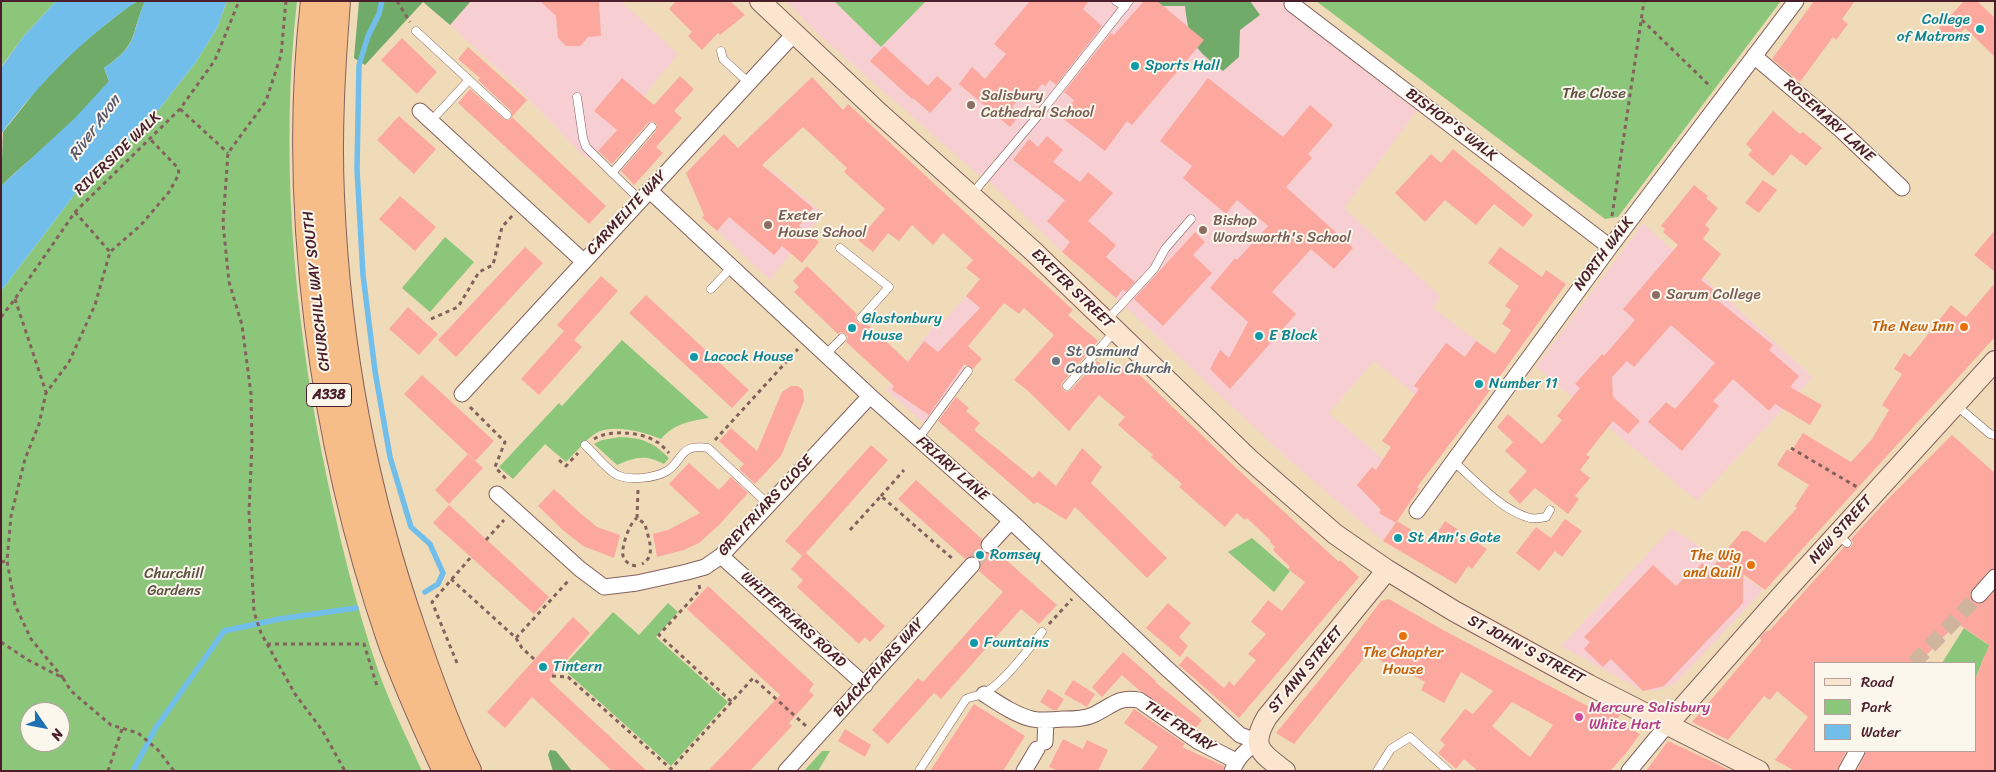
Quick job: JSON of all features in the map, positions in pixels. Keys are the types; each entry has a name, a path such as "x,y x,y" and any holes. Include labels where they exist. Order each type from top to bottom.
{"highway":[{"name":"CHURCHILL WAY SOUTH","path":"314,1 309,70 309,214 312,271 327,380 350,497 374,589 403,674 446,771"},
{"name":"CHURCHILL WAY SOUTH","path":"337,1 330,103 330,195 335,261 348,376 371,490 398,590 431,683 468,771"}],"street":[{"name":"EXETER STREET","path":"760,1 1033,251 1286,492 1335,534 1387,570"},
{"name":"NORTH WALK","path":"1417,511 1610,247 1796,1"},
{"name":"BISHOP'S WALK","path":"1290,3 1610,247"},
{"name":"CARMELITE WAY","path":"462,394 794,34"},
{"name":"ROSEMARY LANE","path":"1754,56 1834,124 1902,188"},
{"path":"425,116 583,261"},
{"name":"FRIARY LANE","path":"645,195 731,268 870,396 1012,521 1162,664 1240,735 1259,742"},
{"name":"NEW STREET","path":"1668,724 1801,579 1842,539 1872,496 1995,361"},
{"name":"GREYFRIARS CLOSE","path":"497,494 580,569 604,587 637,583 705,567 721,556 870,396"},
{"path":"989,545 1012,521"},
{"name":"WHITEFRIARS ROAD","path":"721,556 865,685"},
{"name":"BLACKFRIARS WAY","path":"786,771 969,568"},
{"name":"ST JOHN'S STREET","path":"1387,570 1489,630 1759,771"},
{"name":"ST ANN STREET","path":"1259,742 1259,732 1267,717 1387,570"},
{"path":"1979,595 1995,577"},
{"name":"THE FRIARY","path":"984,694 1016,713 1031,719 1046,720 1084,718 1093,715 1118,700 1128,698 1139,700 1234,766"},
{"path":"1642,711 1688,700"},
{"path":"1024,771 1041,745 1046,720"},
{"path":"1629,771 1668,724"},
{"path":"1234,766 1248,748 1259,742 1262,754 1285,771"},
{"path":"1846,771 1856,752"}],"lane":[{"path":"971,196 1042,111 1127,4 1116,1"},
{"path":"416,31 507,115"},
{"path":"721,51 723,59 748,82"},
{"path":"425,116 469,80"},
{"path":"577,97 586,147 612,173 645,195"},
{"path":"612,173 652,127"},
{"path":"1067,386 1154,269 1165,249 1191,219"},
{"path":"840,248 889,287 861,318"},
{"path":"711,289 731,268"},
{"path":"825,355 842,338"},
{"path":"918,439 968,371"},
{"path":"1955,405 1990,434 1995,435"},
{"path":"585,446 616,474 630,478 654,475 667,471 686,450 697,446 708,448 768,504"},
{"path":"1453,460 1500,503 1522,515 1532,519 1546,517 1550,510"},
{"path":"919,771 966,699 972,695 984,694 1008,672 1042,632"},
{"path":"1377,771 1391,749 1410,738 1448,771"}],"path":[{"name":"RIVERSIDE WALK","path":"1,317 75,212 180,108 215,60 239,1"},
{"path":"286,1 281,55 266,101 228,153 224,223 230,282 242,325 251,394 252,444 249,512 254,612 261,633 295,694 322,730 344,771"},
{"path":"397,1 416,31"},
{"path":"1610,247 1611,222 1644,1"},
{"path":"1642,20 1722,97"},
{"path":"180,108 228,153"},
{"path":"150,139 178,168 179,174 169,192 141,225 110,252 95,305 69,362 46,392 39,424 25,459 11,516 7,561 15,605 31,639 63,678 71,692 111,725 138,733 158,750 174,771"},
{"path":"431,319 458,307 479,272 493,265 502,227 523,205"},
{"path":"75,212 110,252"},
{"path":"15,299 46,392"},
{"path":"708,448 807,339"},
{"path":"462,394 471,410 505,442 495,467 509,481 497,494"},
{"path":"559,460 566,466 585,446 598,437 622,433 645,436 658,442 676,461"},
{"path":"1791,448 1872,496"},
{"path":"850,530 904,470"},
{"path":"636,567 625,561 622,554 630,526 637,518 638,477"},
{"path":"880,496 969,568"},
{"path":"486,540 514,509"},
{"path":"636,567 649,560 652,553 645,524 637,518"},
{"path":"457,663 432,602 471,557"},
{"path":"1,562 7,561"},
{"path":"636,567 637,583"},
{"path":"516,638 580,569"},
{"path":"697,569 700,590 659,635 732,702"},
{"path":"451,579 516,638 522,648 534,659"},
{"path":"1042,632 1082,588"},
{"path":"1,642 28,660 63,678"},
{"path":"267,644 364,644 377,686"},
{"path":"552,676 568,677 671,770 753,678 818,736"},
{"path":"108,771 122,729"}],"shaded area":[{"path":"471,1 621,1 678,54 598,152 587,160 522,92 450,25"},
{"name":"Salisbury Cathedral School","path":"786,1 1128,1 982,178 816,32"},
{"name":"Bishop Wordsworth's School","path":"1129,1 1283,1 1288,6 1286,9 1417,111 1344,208 1441,297 1433,308 1509,364 1460,431 1374,361 1329,413 1395,469 1420,486 1383,541 1288,459 1116,298 1062,252 986,178"},
{"name":"Exeter House School","path":"769,169 823,213 770,280 717,231"},
{"name":"Sarum College","path":"1643,223 1813,377 1697,501 1536,367"},
{"path":"1006,249 1028,270 987,324 956,359 967,367 925,424 886,390 936,323 940,326"},
{"path":"1672,528 1763,590 1676,683 1659,690 1643,691 1561,646"}],"green space":[{"path":"1,1 56,1 23,37 1,67"},
{"path":"138,1 145,1 132,39 123,52 104,68 109,81 99,95 73,122 1,186 3,132 46,78 85,41"},
{"name":"Churchill Gardens","path":"227,1 297,1 290,115 292,229 303,342 312,398 334,509 362,619 384,685 422,771 1,771 1,291 78,190 145,127 196,62 217,28"},
{"path":"359,1 471,1 450,25 423,2 365,65 354,58"},
{"path":"834,1 926,1 881,47"},
{"path":"1151,1 1250,1 1260,15 1240,30 1239,57 1223,71 1206,57 1195,44 1191,37 1185,6 1159,6"},
{"name":"The Close","path":"1316,1 1781,1 1618,217 1605,219"},
{"path":"445,237 474,262 430,312 402,288"},
{"path":"622,340 709,418 682,424 671,430 661,439 621,429 598,432 589,438 566,462 545,444 513,479 499,467 559,403 562,406"},
{"path":"620,437 635,438 647,442 658,448 669,458 664,464 651,459 640,458 617,465 594,444 602,440"},
{"path":"1252,538 1290,571 1274,592 1228,552"},
{"path":"668,603 678,612 656,637 728,702 671,766 562,668 613,612 639,635"},
{"path":"1964,628 1987,644 1994,634 1995,642 1984,657 1976,677 1976,662 1943,662"},
{"path":"550,750 556,751 572,771 553,771 548,755"},
{"path":"822,751 830,751 818,771 804,771"}],"water":[{"path":"56,1 138,1 104,26 62,63 36,90 1,134 1,68 23,37"},
{"name":"River Avon","path":"145,1 227,1 217,28 196,62 145,127 78,190 1,291 1,186 74,119 109,81 104,68 115,60 129,45"}],"building":[{"path":"540,1 599,1 601,36 588,37 580,46 566,46 558,38 556,16"},
{"path":"676,1 730,1 745,15 720,35 718,33 702,50 688,36 692,32 669,9"},
{"path":"1030,1 1089,1 1083,9 1102,26 1056,85 1050,80 1045,86 1042,84 1033,95 1026,90 1012,107 1021,114 1010,127 959,84 972,67 985,79 1006,54 994,44"},
{"name":"Sports Hall","path":"1144,1 1157,1 1204,40 1132,125 1127,121 1105,151 1061,117 1074,100 1064,92 1111,33 1114,35"},
{"path":"1814,1 1855,1 1842,19 1848,24 1836,40 1833,37 1800,82 1772,59"},
{"name":"College of Matrons","path":"1964,1 1977,1 1995,18 1995,57 1965,28 1951,44 1937,30"},
{"path":"402,38 437,72 417,94 381,60"},
{"path":"884,46 928,86 937,76 952,89 930,113 870,61"},
{"path":"468,47 527,100 512,117 511,111 478,80 480,78 458,59"},
{"path":"680,76 694,89 674,111 682,118 656,147 663,153 634,185 621,171 656,131 657,125 653,121 648,123 612,164 598,151 617,130 594,111 622,78 654,105"},
{"path":"812,77 843,110 848,104 1046,285 1073,310 1068,315 1098,341 1063,382 1061,385 1063,390 1066,392 1071,390 1097,361 1114,376 1126,362 1234,466 1339,562 1340,560 1359,577 1239,718 1179,665 1187,656 1224,688 1229,681 1234,686 1256,660 1248,654 1266,634 1251,622 1268,600 1282,611 1305,582 1288,569 1290,567 1273,550 1275,547 1271,541 1247,518 1245,520 1237,513 1225,527 1179,487 1182,484 1151,457 1153,455 1118,425 1125,417 1099,395 1069,431 1027,390 1014,380 1054,335 1024,308 1019,314 1004,303 968,346 982,359 973,369 964,364 929,415 892,390 894,386 846,342 848,337 846,334 841,332 838,334 794,292 799,287 793,281 807,266 857,314 855,317 857,322 860,324 865,322 908,362 924,341 938,352 980,308 966,296 980,279 966,268 973,260 943,233 933,245 912,225 899,241 888,233 873,252 858,240 885,209 844,172 847,168 803,127 762,165 813,208 799,226 819,242 802,263 782,246 774,255 729,217 717,231 702,218 704,215 686,173 724,134 738,148"},
{"path":"1208,78 1283,137 1310,105 1333,125 1308,154 1312,158 1286,187 1353,248 1334,269 1311,249 1272,292 1296,314 1230,389 1210,369 1220,350 1229,358 1248,322 1210,288 1235,258 1237,260 1268,226 1237,200 1226,214 1183,178 1192,166 1160,141"},
{"path":"470,89 504,119 509,120 512,117 606,206 589,224 458,103"},
{"path":"1773,111 1800,134 1803,132 1822,148 1806,166 1791,154 1773,176 1748,155 1752,150 1746,144"},
{"path":"399,116 436,149 414,174 377,140"},
{"path":"1047,136 1063,150 1053,162 1080,182 1088,172 1113,193 1088,221 1116,245 1106,257 1135,282 1126,292 1123,289 1116,298 1062,252 1070,242 1047,221 1065,200 1013,160 1029,139 1038,147"},
{"path":"1453,149 1533,215 1523,227 1494,204 1476,225 1445,200 1425,222 1395,193 1431,154 1441,163"},
{"path":"1763,180 1777,190 1759,213 1745,203"},
{"path":"1694,185 1708,196 1706,198 1718,208 1705,225 1710,229 1703,239 1721,254 1701,280 1715,291 1711,295 1773,345 1769,350 1799,376 1790,387 1822,405 1810,425 1775,404 1769,411 1733,379 1713,401 1719,406 1682,451 1648,422 1666,402 1675,409 1715,363 1671,325 1634,367 1627,361 1612,377 1613,397 1640,421 1628,434 1613,421 1586,455 1590,457 1580,470 1590,478 1575,496 1579,499 1568,514 1535,488 1520,504 1508,492 1527,471 1505,451 1513,442 1497,427 1508,414 1542,444 1562,420 1557,416 1580,388 1575,384 1602,354 1604,356 1635,320 1623,309 1678,245 1663,232 1665,229 1661,226"},
{"path":"400,196 436,227 415,251 379,219"},
{"path":"1995,230 1995,272 1974,255"},
{"path":"1195,232 1205,242 1193,255 1212,273 1163,326 1134,299"},
{"path":"525,247 543,263 456,357 438,340"},
{"path":"1500,247 1542,277 1546,270 1566,284 1475,411 1417,487 1419,489 1396,523 1379,513 1381,510 1357,485 1372,467 1376,470 1391,447 1382,441 1419,389 1414,386 1446,343 1465,357 1476,341 1495,354 1511,330 1502,324 1511,310 1505,306 1519,286 1488,263"},
{"path":"601,276 618,291 574,340 582,347 539,395 521,379 564,331 557,325"},
{"path":"1995,283 1995,337 1765,590 1743,574 1743,603 1664,686 1643,691 1611,659 1603,667 1584,649 1590,642 1584,637 1653,565 1676,586 1687,575 1690,577 1702,563 1710,570 1742,531 1748,531 1765,543 1797,508 1795,506 1809,485 1777,465 1787,449 1791,452 1803,433 1851,462 1872,439 1889,410 1882,405 1902,374 1894,369 1904,353 1910,357 1951,305 1966,317"},
{"name":"Lacock House","path":"646,295 749,390 732,408 629,313"},
{"path":"408,307 438,334 419,355 389,329"},
{"path":"422,375 494,441 475,461 404,394"},
{"path":"791,386 798,386 803,390 804,401 781,456 755,484 739,469 744,464 719,441 731,428 757,451 782,392"},
{"path":"956,397 969,408 966,411 980,423 974,430 1033,478 1039,471 1056,486 1082,448 1102,467 1091,483 1167,558 1147,578 1075,507 1066,520 1037,502 1034,504 938,421"},
{"path":"1952,435 1995,473 1995,568 1988,571 1970,594 1973,602 1981,604 1995,591 1995,771 1857,771 1866,752 1976,752 1976,678 1989,645 1957,623 1920,662 1814,662 1814,752 1846,752 1837,771 1795,771 1775,760 1808,717 1777,691 1770,700 1764,696 1728,740 1692,722 1761,641 1760,637 1766,631 1769,631 1844,547 1851,547 1853,543 1851,539"},
{"path":"871,445 888,460 806,553 885,626 870,642 865,637 859,644 797,587 803,580 791,569 802,556 785,541"},
{"path":"468,454 483,468 449,504 435,490"},
{"path":"689,463 719,490 731,477 748,493 719,525 699,543 684,550 657,557 653,534 668,530 700,513 669,484"},
{"path":"916,480 982,539 980,547 983,552 991,554 996,551 1057,605 1039,624 1021,609 941,699 934,693 888,744 872,730 918,678 923,682 1003,592 979,571 981,563 978,558 970,556 965,559 898,499"},
{"path":"554,489 597,527 620,535 614,558 583,546 538,506"},
{"path":"449,505 549,597 534,614 433,523"},
{"path":"1565,519 1582,531 1562,557 1555,551 1539,571 1516,553 1536,527 1551,538"},
{"path":"1397,521 1431,542 1445,521 1487,549 1472,569 1468,566 1456,584 1383,541"},
{"path":"708,586 814,684 809,691 814,695 789,723 792,726 750,771 708,771 780,695 687,609"},
{"path":"1389,599 1443,630 1597,711 1601,704 1620,714 1617,721 1640,734 1610,771 1478,771 1464,759 1456,769 1438,753 1445,745 1440,740 1465,709 1473,714 1493,691 1461,672 1444,703 1421,690 1425,682 1402,669 1398,673 1369,652 1294,744 1276,733 1340,655 1381,601","holes":["1512,702 1553,725 1530,757 1492,726"]},
{"path":"1168,603 1191,623 1179,637 1188,646 1180,657 1146,628"},
{"path":"573,617 590,633 549,680 647,771 612,771 532,697 505,728 487,712"},
{"path":"1123,652 1155,682 1202,720 1196,728 1140,691 1122,675 1102,697 1092,687"},
{"path":"1073,680 1095,694 1087,707 1064,694"},
{"path":"1048,689 1064,699 1057,710 1053,710 1040,702"},
{"path":"974,704 1025,736 1003,771 930,771"},
{"path":"1134,709 1185,744 1182,747 1224,766 1223,771 1140,771 1158,747 1124,723"},
{"path":"845,729 871,745 865,757 838,741"},
{"path":"1063,739 1083,749 1087,740 1108,750 1098,771 1058,771 1049,767"},
{"path":"1668,741 1711,761 1731,771 1646,771"}],"waterway":[{"path":"382,1 379,14 368,36 359,65 357,169 363,275 375,371 390,457 411,527 430,544 443,573 438,584 425,592"},
{"path":"133,771 155,729 224,631 279,619 356,608"}],"tunnel":[{"path":"972,565 989,545"},
{"path":"1915,662 1979,595"}],"place":[{"name":"College of Matrons","path":"1980,29"},
{"name":"Sports Hall","path":"1135,66"},
{"name":"Salisbury Cathedral School","path":"971,105"},
{"name":"Exeter House School","path":"768,225"},
{"name":"Bishop Wordsworth's School","path":"1203,230"},
{"name":"Sarum College","path":"1656,295"},
{"name":"The New Inn","path":"1964,327"},
{"name":"Glastonbury House","path":"852,328"},
{"name":"E Block","path":"1259,336"},
{"name":"Lacock House","path":"694,357"},
{"name":"St Osmund Catholic Church","path":"1056,361"},
{"name":"Number 11","path":"1479,384"},
{"name":"St Ann's Gate","path":"1398,538"},
{"name":"Romsey","path":"980,555"},
{"name":"The Wig and Quill","path":"1751,565"},
{"name":"The Chapter House","path":"1403,636"},
{"name":"Fountains","path":"974,643"},
{"name":"Tintern","path":"543,667"},
{"name":"Mercure Salisbury White Hart","path":"1579,717"}]}
